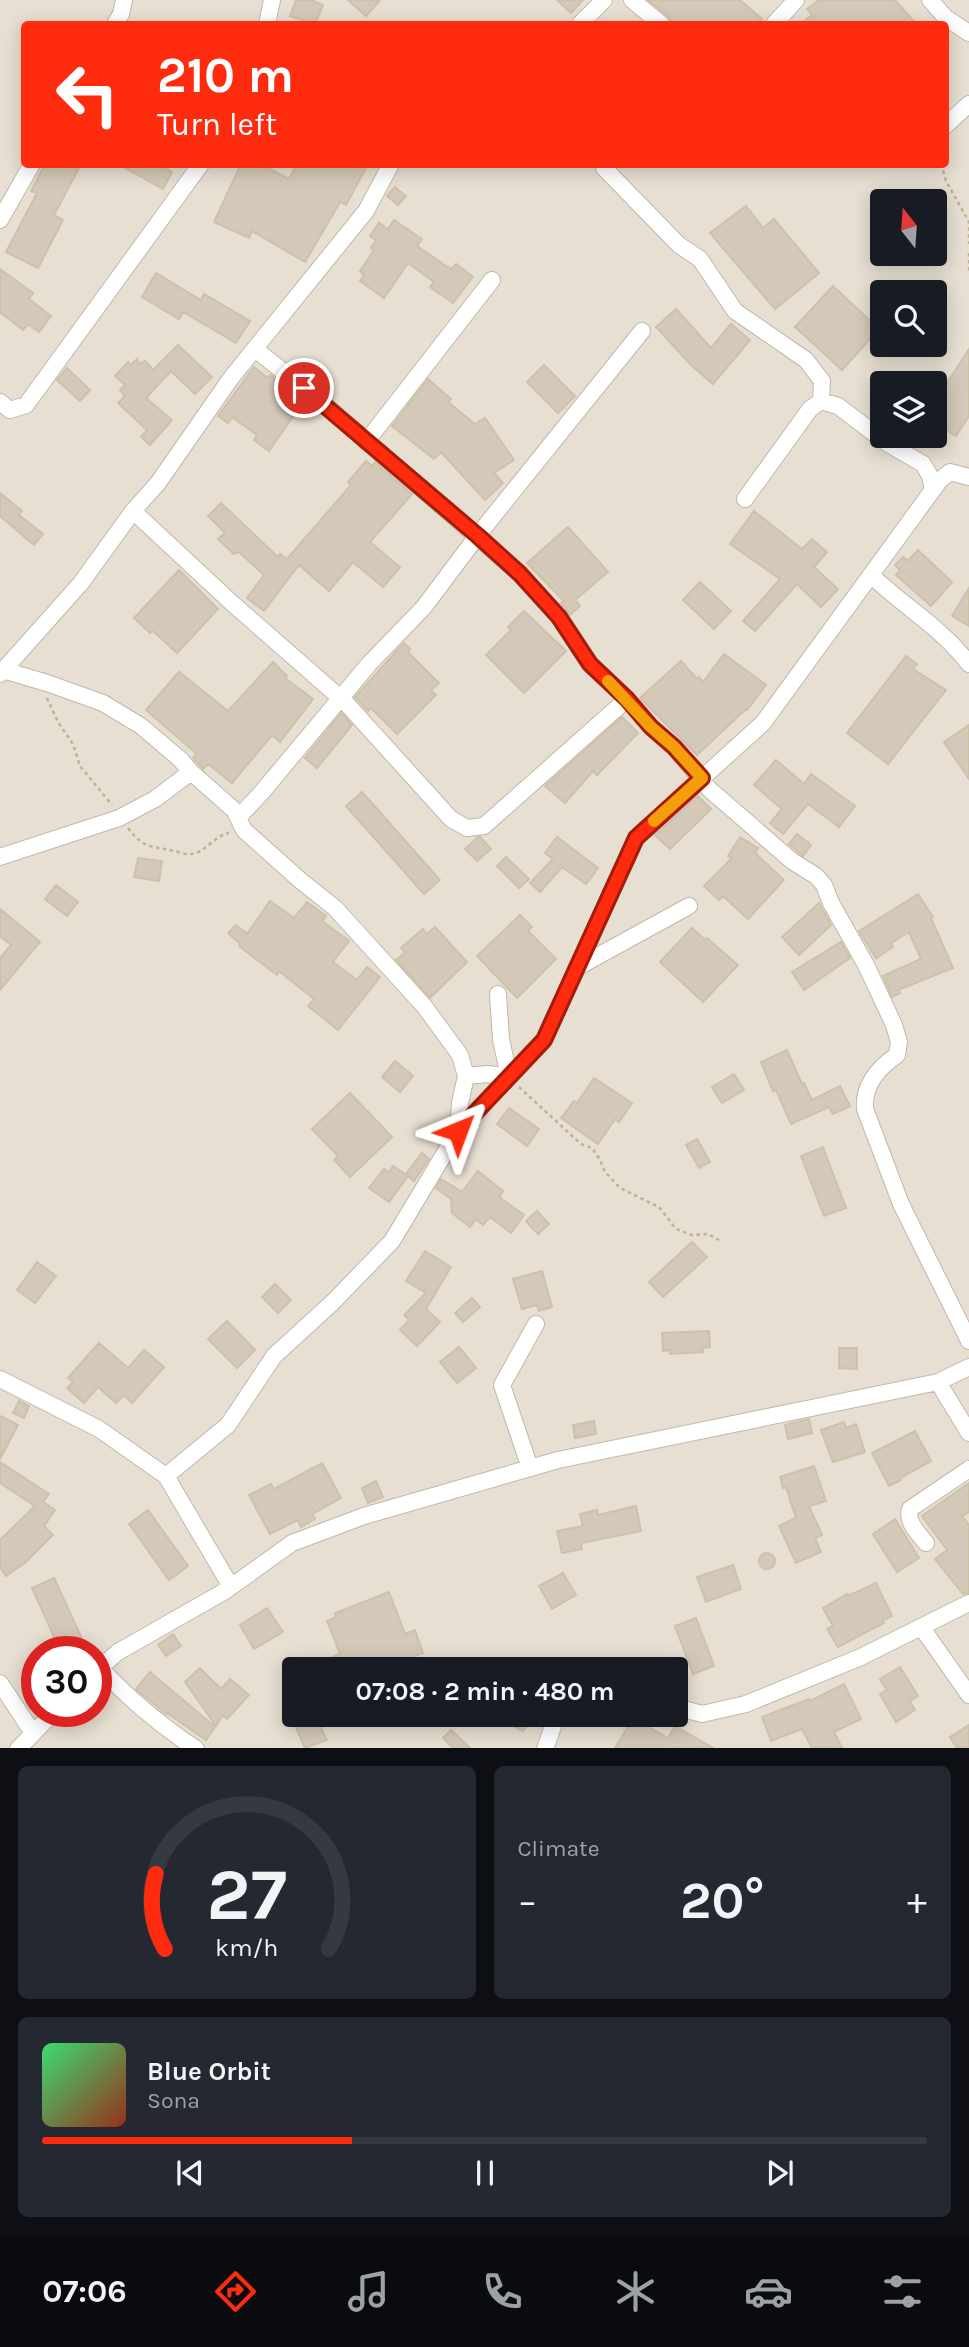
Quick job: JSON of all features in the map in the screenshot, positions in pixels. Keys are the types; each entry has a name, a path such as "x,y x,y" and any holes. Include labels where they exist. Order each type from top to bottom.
{"street":[{"path":"117,21 124,0"},
{"path":"268,21 272,0"},
{"path":"583,21 604,0"},
{"path":"632,0 657,21"},
{"path":"777,21 796,0"},
{"path":"930,0 946,18 969,33"},
{"path":"949,122 969,104"},
{"path":"0,220 30,168"},
{"path":"0,402 10,410 26,405 198,168"},
{"path":"389,168 366,211 231,378 158,483 133,511 81,583 1,672 32,679 103,703 141,726 234,810 241,824 301,881 335,908 424,1006 460,1055 466,1076 458,1131"},
{"path":"604,168 679,245 700,259 735,311 806,360 822,381 821,401"},
{"path":"366,442 492,280"},
{"path":"241,824 262,792 339,697 424,607 642,331"},
{"path":"255,349 324,404 520,574 559,617 590,664 674,747 709,789 824,885 831,903 866,965 894,1025 899,1042 897,1055 884,1064 869,1086 864,1098 866,1109 901,1204 969,1341"},
{"path":"821,401 838,406 887,443 923,464 930,476 933,490"},
{"path":"745,499 810,409 821,401"},
{"path":"166,1476 228,1425 274,1356 333,1302 391,1241 458,1131 544,1040 636,838 763,723 940,480 950,472 969,477"},
{"path":"133,511 339,697 451,819 467,828 484,826 627,699"},
{"path":"871,575 897,599 915,610 958,650 969,664"},
{"path":"0,857 120,818 155,799 191,772"},
{"path":"576,968 689,906"},
{"path":"498,995 501,1039 509,1077"},
{"path":"466,1076 488,1074 509,1077"},
{"path":"530,1468 502,1385 536,1324"},
{"path":"112,1657 225,1591 292,1543 364,1516 558,1460 938,1382 969,1367"},
{"path":"0,1379 99,1429 166,1476 230,1585"},
{"path":"938,1382 969,1433"},
{"path":"926,1543 910,1521 910,1508 969,1469"},
{"path":"688,1710 702,1714 746,1704 862,1657 969,1602"},
{"path":"922,1628 969,1695"},
{"path":"0,1683 33,1733"},
{"path":"112,1683 156,1721 196,1748"},
{"path":"18,1748 39,1727"},
{"path":"545,1748 553,1727"}],"path":[{"path":"942,168 946,181 969,222 969,244"},
{"path":"969,253 969,274"},
{"path":"32,679 46,697 73,744 80,766 136,838 152,848 191,854 241,824"},
{"path":"509,1077 581,1144 592,1148 605,1172 620,1188 659,1206 676,1229 692,1235 708,1234 719,1240"}],"shaded area":[{"path":"0,0 969,0 969,1748 0,1748"}],"building":[{"path":"296,0 311,0 323,5 316,21 290,16"},
{"path":"348,0 380,0 366,16"},
{"path":"557,0 583,0 571,13"},
{"path":"648,0 740,0 762,19 671,21"},
{"path":"819,0 895,0 913,21 805,21 812,15 807,9"},
{"path":"43,168 79,168 54,215 63,220 38,268 6,252 37,193 31,191"},
{"path":"125,168 166,168 172,172 163,189"},
{"path":"239,168 268,168 289,179 295,168 366,168 346,205 340,202 305,262 252,231 249,238 214,222"},
{"path":"395,187 406,196 398,205 387,196"},
{"path":"746,206 763,228 774,219 819,273 775,309 710,233"},
{"path":"394,220 422,239 417,246 446,266 452,269 456,264 473,277 453,303 430,287 434,282 408,263 384,298 360,281 364,275 360,271 374,250 371,248 376,240 370,236 379,223 388,229"},
{"path":"0,269 33,293 29,299 51,316 39,332 28,324 23,330 0,312"},
{"path":"156,273 201,300 204,294 250,321 236,343 183,312 179,319 142,297"},
{"path":"833,286 870,321 870,339 842,370 795,327"},
{"path":"676,309 711,348 731,324 750,340 713,384 692,366 656,327"},
{"path":"178,345 212,377 195,394 171,371 146,398 172,420 150,445 141,437 147,430 118,403 125,396 120,390 125,385 115,376 128,362 131,365 137,359 139,364 145,361 153,370"},
{"path":"969,349 969,416 956,436 947,431 947,383"},
{"path":"544,365 575,396 558,413 527,382"},
{"path":"254,367 268,378 270,375 304,401 269,451 254,440 257,435 232,417 228,423 218,416"},
{"path":"67,368 90,390 80,401 57,380"},
{"path":"428,379 451,399 448,402 475,424 485,418 514,460 494,473 503,483 485,500 441,452 434,459 392,426"},
{"path":"366,461 372,466 375,462 412,494 370,542 400,567 383,587 353,562 329,591 299,565 264,611 247,598 264,575 239,552 234,554 218,539 225,533 208,516 221,503 278,557 280,554 287,559 351,485 348,482"},
{"path":"0,493 22,511 19,515 43,534 34,545 0,516"},
{"path":"754,511 802,549 812,539 827,552 814,567 838,589 821,607 797,584 755,631 743,621 780,579 730,544"},
{"path":"568,527 608,572 575,600 580,606 570,615 561,603 564,601 527,563"},
{"path":"918,550 952,582 931,606 896,575 900,570 895,565 903,557 908,561"},
{"path":"179,570 218,609 177,653 134,618"},
{"path":"700,582 731,611 714,629 683,600"},
{"path":"969,588 969,626 952,616"},
{"path":"524,611 566,651 524,693 486,655 511,630 508,627"},
{"path":"404,643 410,649 408,652 439,683 431,690 436,695 397,734 371,708 368,711 355,697"},
{"path":"724,654 766,685 747,710 697,755 640,698 681,661 703,682"},
{"path":"906,656 917,664 913,669 946,690 888,764 847,733"},
{"path":"273,662 287,676 285,678 313,699 280,742 272,735 232,783 208,764 203,769 193,758 197,754 146,710 179,672 228,711"},
{"path":"341,713 352,725 317,768 305,758"},
{"path":"622,717 638,733 597,775 593,771 565,803 545,786"},
{"path":"969,725 969,779 944,742"},
{"path":"776,760 804,784 811,774 855,806 839,827 808,804 783,834 770,823 782,809 754,785"},
{"path":"362,792 440,880 424,894 346,806"},
{"path":"698,796 711,809 670,849 655,835"},
{"path":"797,834 811,845 803,856 789,844"},
{"path":"478,837 491,849 477,861 465,849"},
{"path":"557,837 598,868 586,884 562,867 540,892 530,883 553,859 545,853"},
{"path":"740,837 758,848 755,853 784,880 748,919 723,896 719,900 704,886 732,858 728,856"},
{"path":"506,857 529,879 519,888 497,866"},
{"path":"138,858 162,861 159,881 134,877"},
{"path":"56,885 78,902 67,916 45,899"},
{"path":"918,894 933,917 931,918 953,968 898,990 900,993 892,997 883,976 921,959 909,932 891,943 893,947 876,958 859,931"},
{"path":"270,901 294,918 307,902 326,916 322,921 349,941 333,962 357,980 367,967 380,977 338,1030 308,1006 314,999 279,971 277,975 239,946 228,933 236,925 247,934"},
{"path":"819,903 831,925 799,955 782,937"},
{"path":"0,909 40,942 0,990 0,958 11,945 0,936"},
{"path":"520,915 532,927 528,931 556,959 517,998 477,956"},
{"path":"435,927 467,962 430,998 396,960 405,953 401,948 423,929 427,934"},
{"path":"692,928 738,965 703,1002 660,962"},
{"path":"841,942 850,958 804,990 792,972"},
{"path":"787,1050 812,1100 840,1086 850,1106 833,1114 829,1107 791,1124 761,1062"},
{"path":"395,1061 413,1076 400,1092 382,1077"},
{"path":"734,1074 744,1090 722,1103 712,1087"},
{"path":"594,1078 632,1103 619,1122 615,1119 598,1144 561,1118 574,1101 577,1103"},
{"path":"350,1093 392,1137 350,1177 334,1160 338,1156 312,1129"},
{"path":"509,1108 539,1129 527,1146 497,1124"},
{"path":"697,1139 710,1162 699,1168 686,1145"},
{"path":"823,1147 846,1208 824,1216 801,1156"},
{"path":"422,1153 429,1159 414,1181 406,1174"},
{"path":"393,1166 408,1176 389,1202 369,1188 384,1169 389,1172"},
{"path":"478,1171 503,1191 499,1197 524,1215 511,1233 490,1217 483,1225 476,1219 470,1227 452,1213 451,1199 436,1188 441,1179 462,1192"},
{"path":"537,1211 549,1224 538,1234 526,1221"},
{"path":"692,1242 707,1257 663,1297 649,1282"},
{"path":"425,1251 451,1267 426,1309 440,1322 417,1346 400,1330 409,1320 404,1315 426,1293 406,1281"},
{"path":"37,1262 56,1276 35,1303 17,1290"},
{"path":"542,1271 552,1307 539,1311 537,1305 522,1309 513,1279"},
{"path":"275,1284 291,1300 278,1313 262,1297"},
{"path":"472,1298 480,1307 463,1322 455,1313"},
{"path":"227,1321 255,1350 237,1368 208,1339"},
{"path":"709,1331 710,1347 702,1348 703,1352 670,1354 670,1350 663,1351 662,1333"},
{"path":"99,1343 128,1368 144,1350 164,1367 132,1403 124,1395 116,1403 98,1387 84,1403 67,1388 73,1382 68,1378"},
{"path":"459,1347 476,1368 457,1383 440,1362"},
{"path":"839,1348 857,1348 857,1369 839,1368"},
{"path":"19,1401 29,1406 24,1418 13,1413"},
{"path":"0,1416 18,1425 0,1459"},
{"path":"809,1419 812,1433 788,1439 785,1425"},
{"path":"594,1421 596,1434 575,1438 573,1425"},
{"path":"844,1422 846,1428 856,1424 865,1452 833,1462 821,1430"},
{"path":"915,1431 931,1461 889,1486 872,1453"},
{"path":"0,1462 49,1494 43,1502 55,1510 44,1526 53,1535 26,1562 6,1576 0,1567 0,1540 35,1506 0,1483"},
{"path":"322,1463 341,1498 312,1514 315,1519 301,1527 298,1520 270,1534 249,1495 271,1484 274,1489"},
{"path":"814,1466 826,1501 809,1506 822,1535 815,1538 821,1552 796,1563 779,1526 796,1518 780,1477"},
{"path":"376,1481 383,1497 368,1503 362,1488"},
{"path":"969,1483 969,1512 962,1516 969,1525 969,1593 963,1594 935,1559 947,1550 922,1516"},
{"path":"636,1506 641,1531 581,1543 582,1549 562,1553 557,1531 583,1526 580,1514 597,1510 598,1515"},
{"path":"148,1510 188,1566 169,1580 129,1524"},
{"path":"895,1519 919,1558 897,1572 873,1534"},
{"path":"767,1553 773,1555 773,1567 767,1569 761,1567 759,1561 761,1555"},
{"path":"733,1565 741,1589 706,1602 697,1577"},
{"path":"563,1573 576,1595 552,1609 539,1586"},
{"path":"54,1578 81,1636 54,1636 32,1588"},
{"path":"876,1583 892,1616 838,1647 827,1629 833,1626 823,1608 847,1594 848,1596"},
{"path":"389,1592 405,1634 415,1630 423,1653 412,1657 333,1657 340,1654 327,1621 336,1617 335,1613"},
{"path":"267,1608 283,1632 254,1649 240,1625"},
{"path":"696,1618 714,1666 693,1674 675,1626"},
{"path":"173,1634 181,1646 166,1656 158,1645"},
{"path":"900,1667 918,1696 910,1701 915,1710 896,1722 880,1694 887,1690 880,1679"},
{"path":"200,1668 221,1689 230,1679 249,1695 227,1719 223,1715 216,1726 185,1682"},
{"path":"150,1672 215,1727 206,1740 166,1714 136,1689"},
{"path":"844,1684 861,1719 834,1732 842,1748 812,1748 802,1729 771,1741 762,1717 809,1699 810,1701"},
{"path":"969,1725 969,1748 957,1748 950,1737"},
{"path":"296,1727 320,1727 327,1740 305,1748"},
{"path":"628,1727 649,1727 668,1738 677,1727 713,1748 615,1748"},
{"path":"451,1730 470,1748 453,1748 443,1738"}],"slow traffic":[{"path":"608,681 702,778 654,821"}],"route":[{"path":"304,388 520,574 559,617 590,664 702,778 636,838 544,1040 458,1131"}]}
